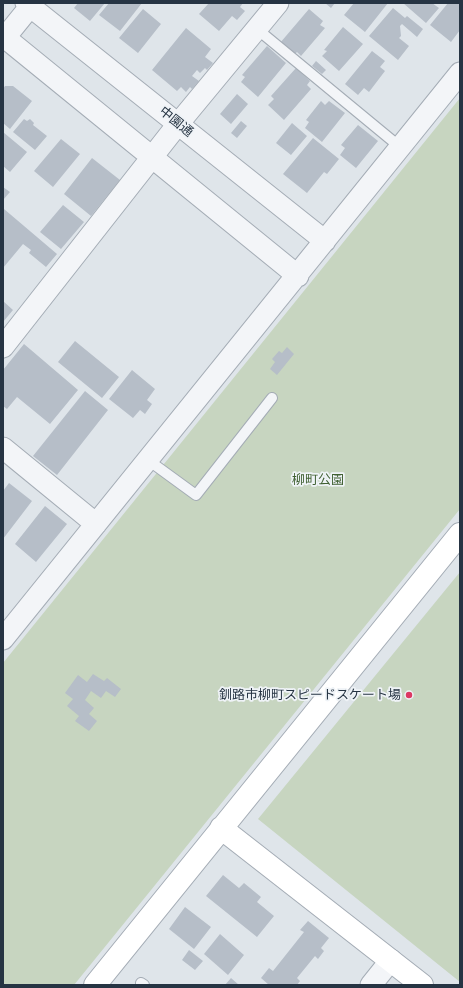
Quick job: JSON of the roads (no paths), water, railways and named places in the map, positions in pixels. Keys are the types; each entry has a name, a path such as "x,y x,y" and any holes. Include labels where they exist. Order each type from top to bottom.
{"street":[{"path":"3,347 178,124 278,3"},
{"path":"30,4 4,38 298,276"},
{"name":"中園通","path":"30,4 325,241"},
{"path":"3,639 298,276 460,73"},
{"path":"3,448 96,524"},
{"path":"96,985 221,828 460,534"},
{"path":"221,828 422,985"},
{"path":"371,985 391,960"}],"lane":[{"path":"257,29 400,147"},
{"path":"148,460 196,495 272,398"}],"place":[{"name":"釧路市柳町スピードスケート場","path":"409,695"}],"park label":[{"name":"柳町公園","path":"318,480"}]}
